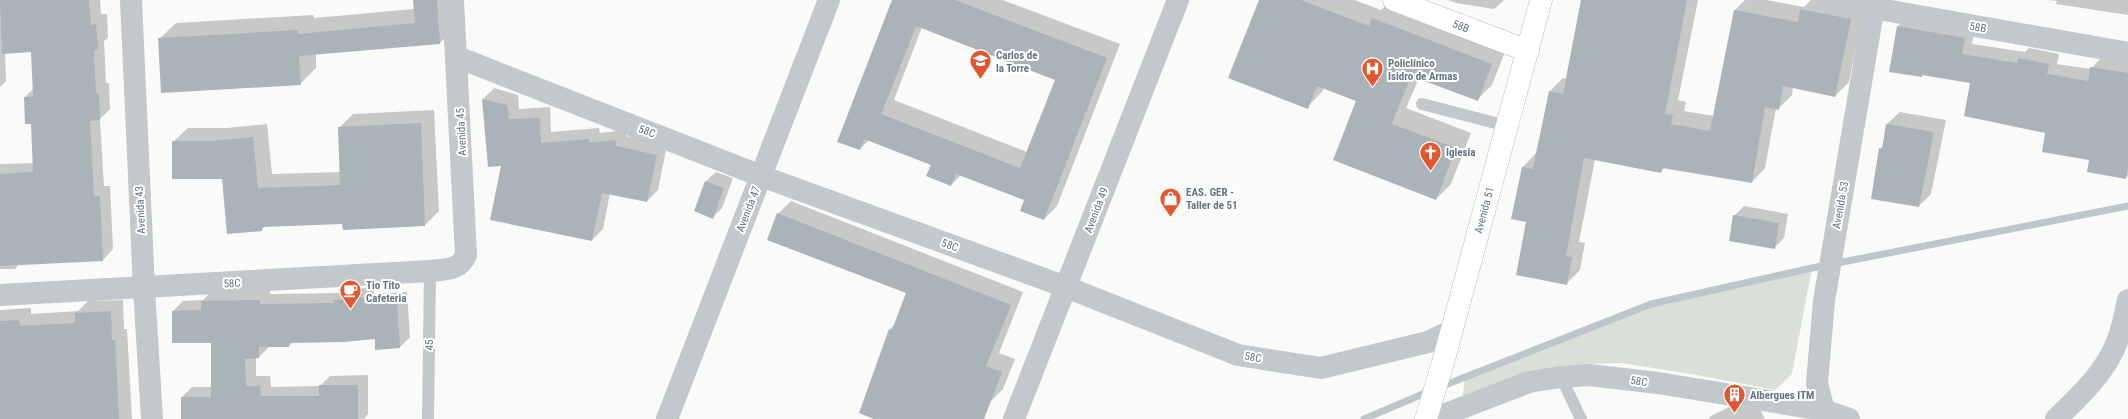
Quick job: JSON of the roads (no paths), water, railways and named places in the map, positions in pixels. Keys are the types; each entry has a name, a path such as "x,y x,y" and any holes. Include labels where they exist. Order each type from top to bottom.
{"main road":[{"name":"58B","path":"1394,0 1528,51"},
{"name":"Avenida 51","path":"1426,419 1444,360 1450,331 1541,0"}],"street":[{"name":"Avenida 43","path":"131,0 144,288 152,419"},
{"name":"Avenida 45","path":"453,0 466,254 462,263"},
{"name":"Avenida 47","path":"667,419 829,0"},
{"name":"Avenida 49","path":"1014,419 1178,0"},
{"name":"58B","path":"1828,0 1874,4 2128,53"},
{"name":"Avenida 53","path":"1824,414 1817,383 1824,301 1832,246 1874,4"},
{"name":"58C","path":"457,57 761,176 1066,287 1238,355 1321,368 1428,342 1450,331"},
{"name":"58C","path":"0,295 430,271 455,268 462,263"},
{"path":"2056,419 2078,398 2102,369 2118,340 2128,300"},
{"name":"58C","path":"1433,419 1529,382 1561,377 1589,375 1619,378 1849,419"}],"lane":[{"path":"1422,104 1507,126"},
{"name":"45","path":"428,419 430,271"},
{"path":"1561,377 1581,419"}],"waterway":[{"path":"1440,387 1651,304 1812,268 2128,206"},
{"path":"1364,419 1430,391"}],"place":[{"name":"Carlos de la Torre","path":"981,80"},
{"name":"Policlínico Isidro de Armas","path":"1372,88"},
{"name":"Iglesia","path":"1430,172"},
{"name":"EAS. GER - Taller de 51","path":"1171,218"},
{"name":"Tio Tito Cafeteria","path":"350,310"},
{"name":"Albergues ITM","path":"1734,414"}]}
